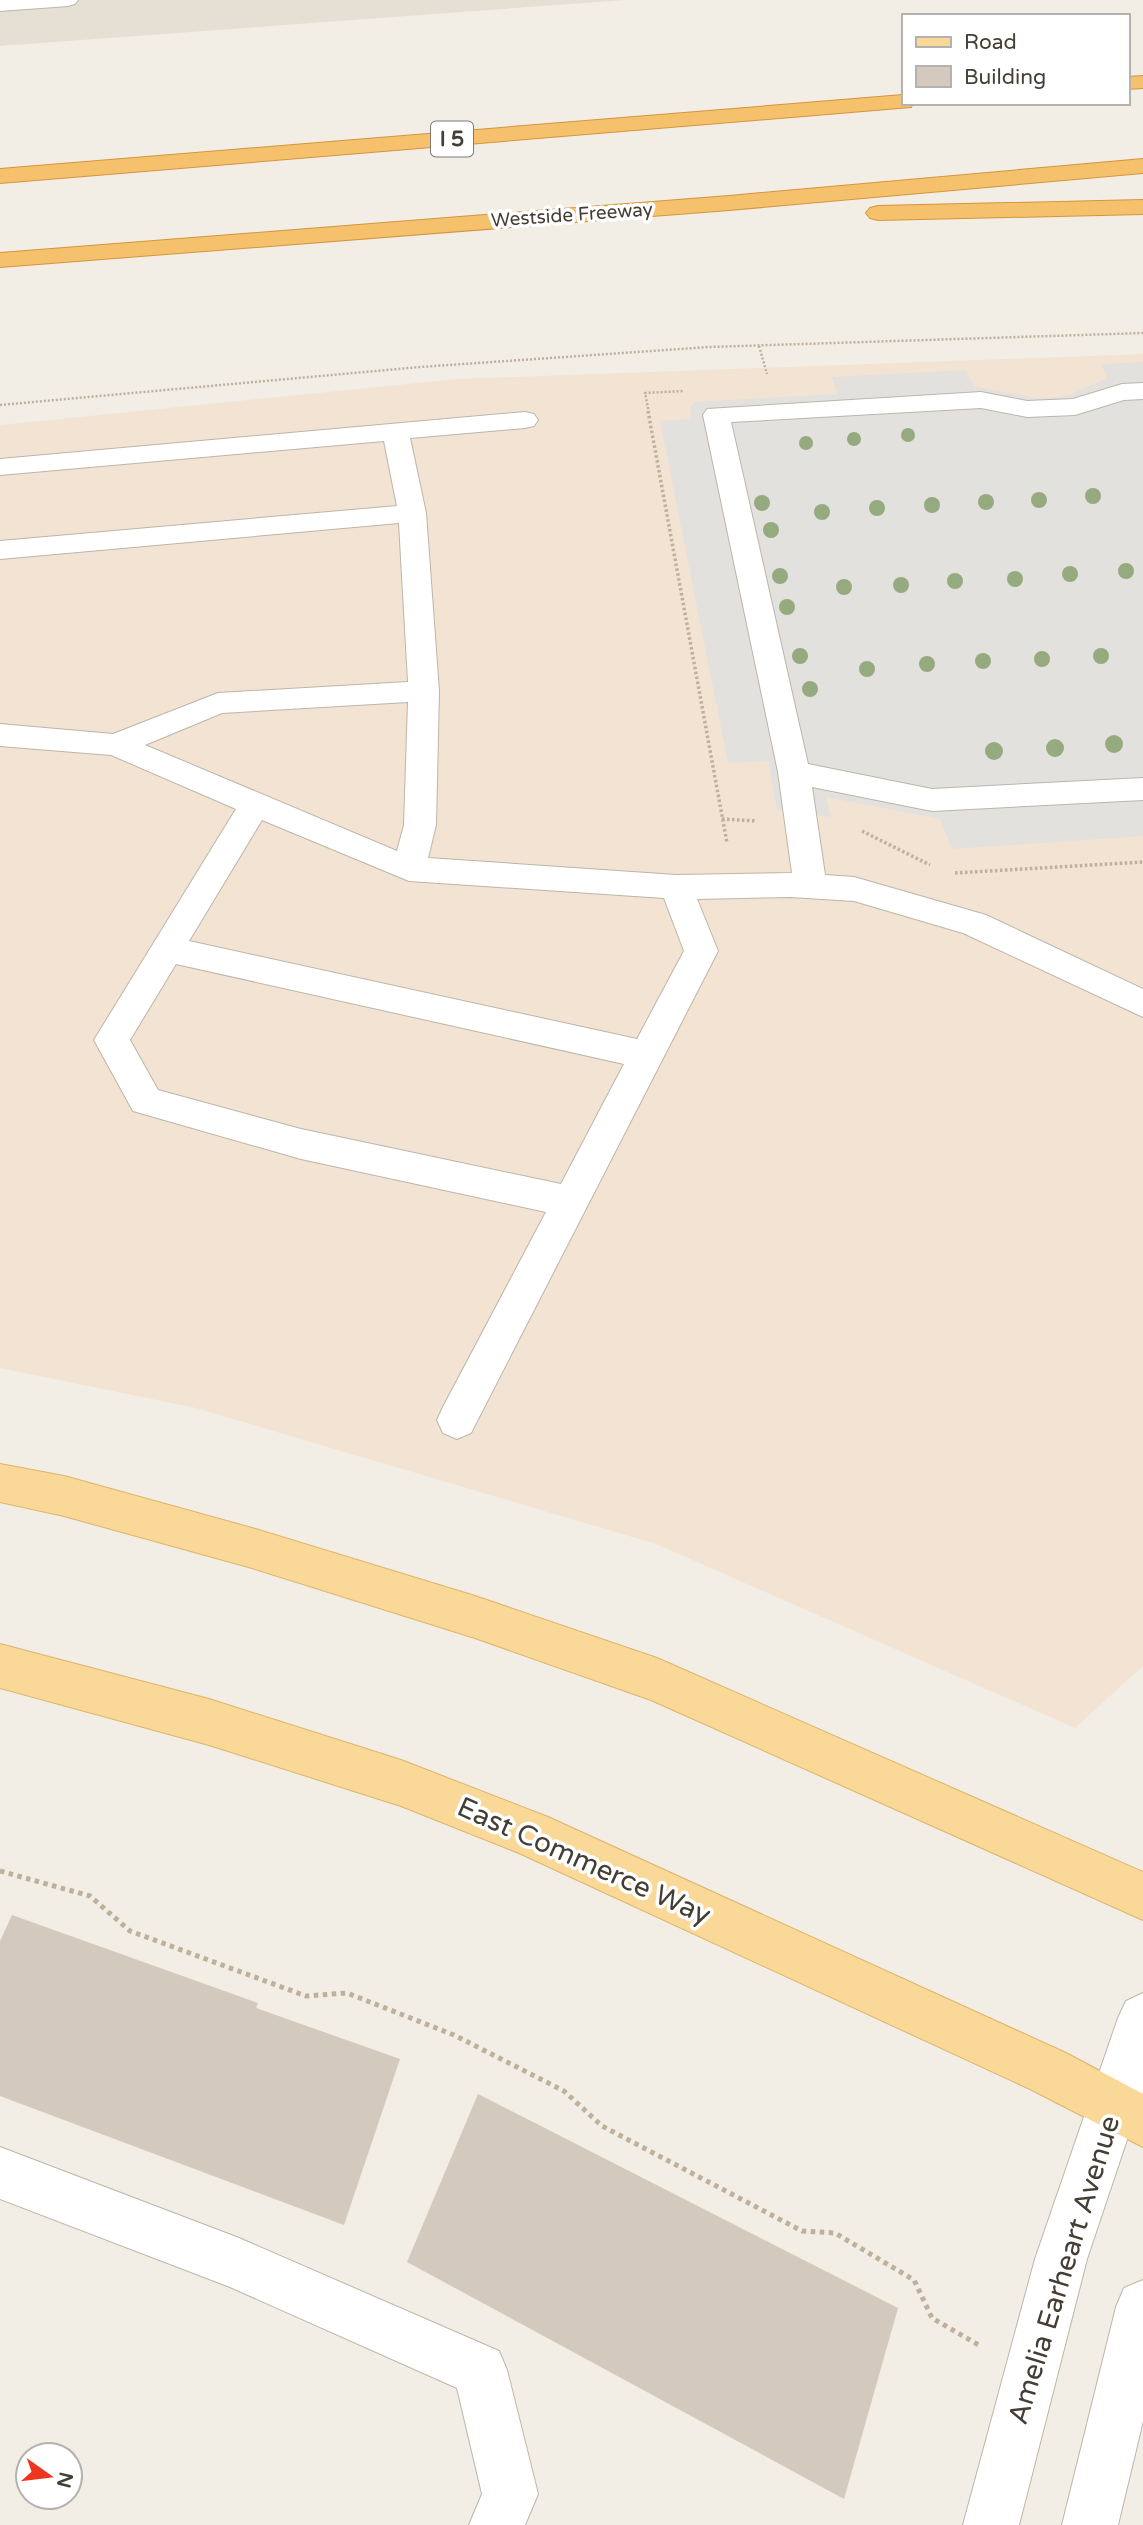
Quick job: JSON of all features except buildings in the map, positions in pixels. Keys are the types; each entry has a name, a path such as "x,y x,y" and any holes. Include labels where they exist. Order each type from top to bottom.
{"highway":[{"name":"I 5","path":"0,176 902,102"},
{"name":"Westside Freeway","path":"0,260 729,204 1143,166"},
{"path":"729,204 889,214 1143,207"}],"main road":[{"path":"0,1483 64,1496 252,1548 475,1617 657,1680 1143,1896"},
{"name":"East Commerce Way","path":"0,1666 209,1721 401,1783 531,1834 1048,2071 1128,2114"}],"street":[{"path":"0,5 68,0"},
{"path":"810,887 794,772 716,415 981,400 1027,409 1075,407 1122,392 1143,391"},
{"path":"0,467 525,420"},
{"path":"395,431 412,513 424,691 420,825 409,869"},
{"path":"0,550 412,513"},
{"path":"116,745 218,703 424,691"},
{"path":"0,735 116,745 409,869 676,887 854,889 974,924 1143,1004"},
{"path":"794,772 932,800 1143,789"},
{"path":"255,804 112,1041 146,1101 301,1144 571,1202"},
{"path":"457,1420 701,951 676,887"},
{"path":"168,949 647,1055"},
{"name":"Amelia Earheart Avenue","path":"991,2525 1061,2259 1128,2114 1143,2018"},
{"path":"0,2173 239,2263 480,2370 510,2494 497,2525"},
{"path":"1090,2525 1143,2307"}],"path":[{"path":"0,405 420,367 759,346 1143,333"},
{"path":"759,346 770,386"},
{"path":"687,390 645,393 729,855"},
{"path":"946,873 1143,862"},
{"path":"0,1871 90,1896 130,1931 306,1996 346,1993 454,2035 564,2091 602,2126 802,2231 835,2233 891,2266 914,2280 932,2318 993,2353"}],"shaded area":[{"path":"0,0 625,0 0,46"},
{"path":"1143,354 1143,1666 1075,1728 656,1544 196,1408 0,1368 0,425 457,379"},
{"path":"1143,362 1143,836 952,849 940,819 826,797 831,817 777,810 768,761 728,763 660,421 691,419 690,407 695,402 837,394 832,377 966,370 974,386 1042,399 1069,395 1107,378 1101,364"}]}
